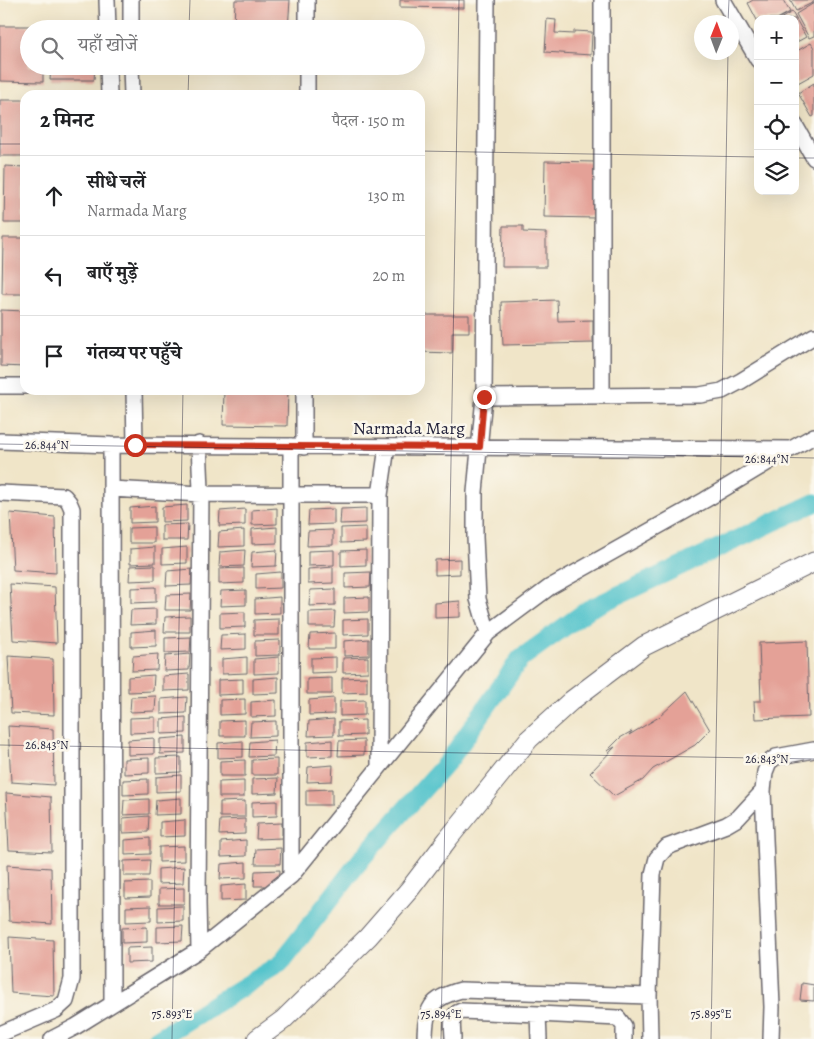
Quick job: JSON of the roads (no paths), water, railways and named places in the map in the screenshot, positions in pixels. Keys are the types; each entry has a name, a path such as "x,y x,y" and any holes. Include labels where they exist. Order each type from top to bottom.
{"street":[{"path":"107,0 108,20"},
{"path":"131,0 131,20"},
{"path":"307,0 307,20"},
{"path":"487,0 484,397 475,492 475,537 478,598 488,633"},
{"path":"602,0 602,395"},
{"path":"723,0 754,53"},
{"path":"108,75 108,90"},
{"path":"131,75 132,90"},
{"path":"306,90 307,75"},
{"path":"799,132 814,158"},
{"path":"484,397 700,395 722,391 741,382 814,336"},
{"path":"0,386 20,386"},
{"path":"134,395 135,445"},
{"path":"291,876 290,495 303,395"},
{"name":"Narmada Marg","path":"0,441 111,445 198,444 791,449 814,436"},
{"path":"198,444 201,494 199,950"},
{"path":"111,445 112,1004"},
{"path":"378,767 380,495 387,447"},
{"path":"52,1039 199,950 291,876 488,633 550,587 705,500 791,449"},
{"path":"111,489 201,494 380,495"},
{"path":"0,493 64,496 72,508 72,979 66,1001 56,1010 0,1034"},
{"path":"257,1039 283,1020 368,937 409,890 529,739 571,701 644,646 814,562"},
{"path":"771,1039 772,1007 763,791 765,772 769,762 776,757 814,750"},
{"path":"650,1039 649,996 653,874 657,858 667,847 726,825 738,818 763,791"},
{"path":"425,1039 425,1024 429,1008 443,995 461,990 649,996"},
{"path":"453,1039 452,1017 461,1011 618,1018 624,1026 624,1039"},
{"path":"538,1014 539,1039"}],"waterway":[{"path":"157,1039 280,964 362,858 450,759 520,659 589,609 814,503"}]}
